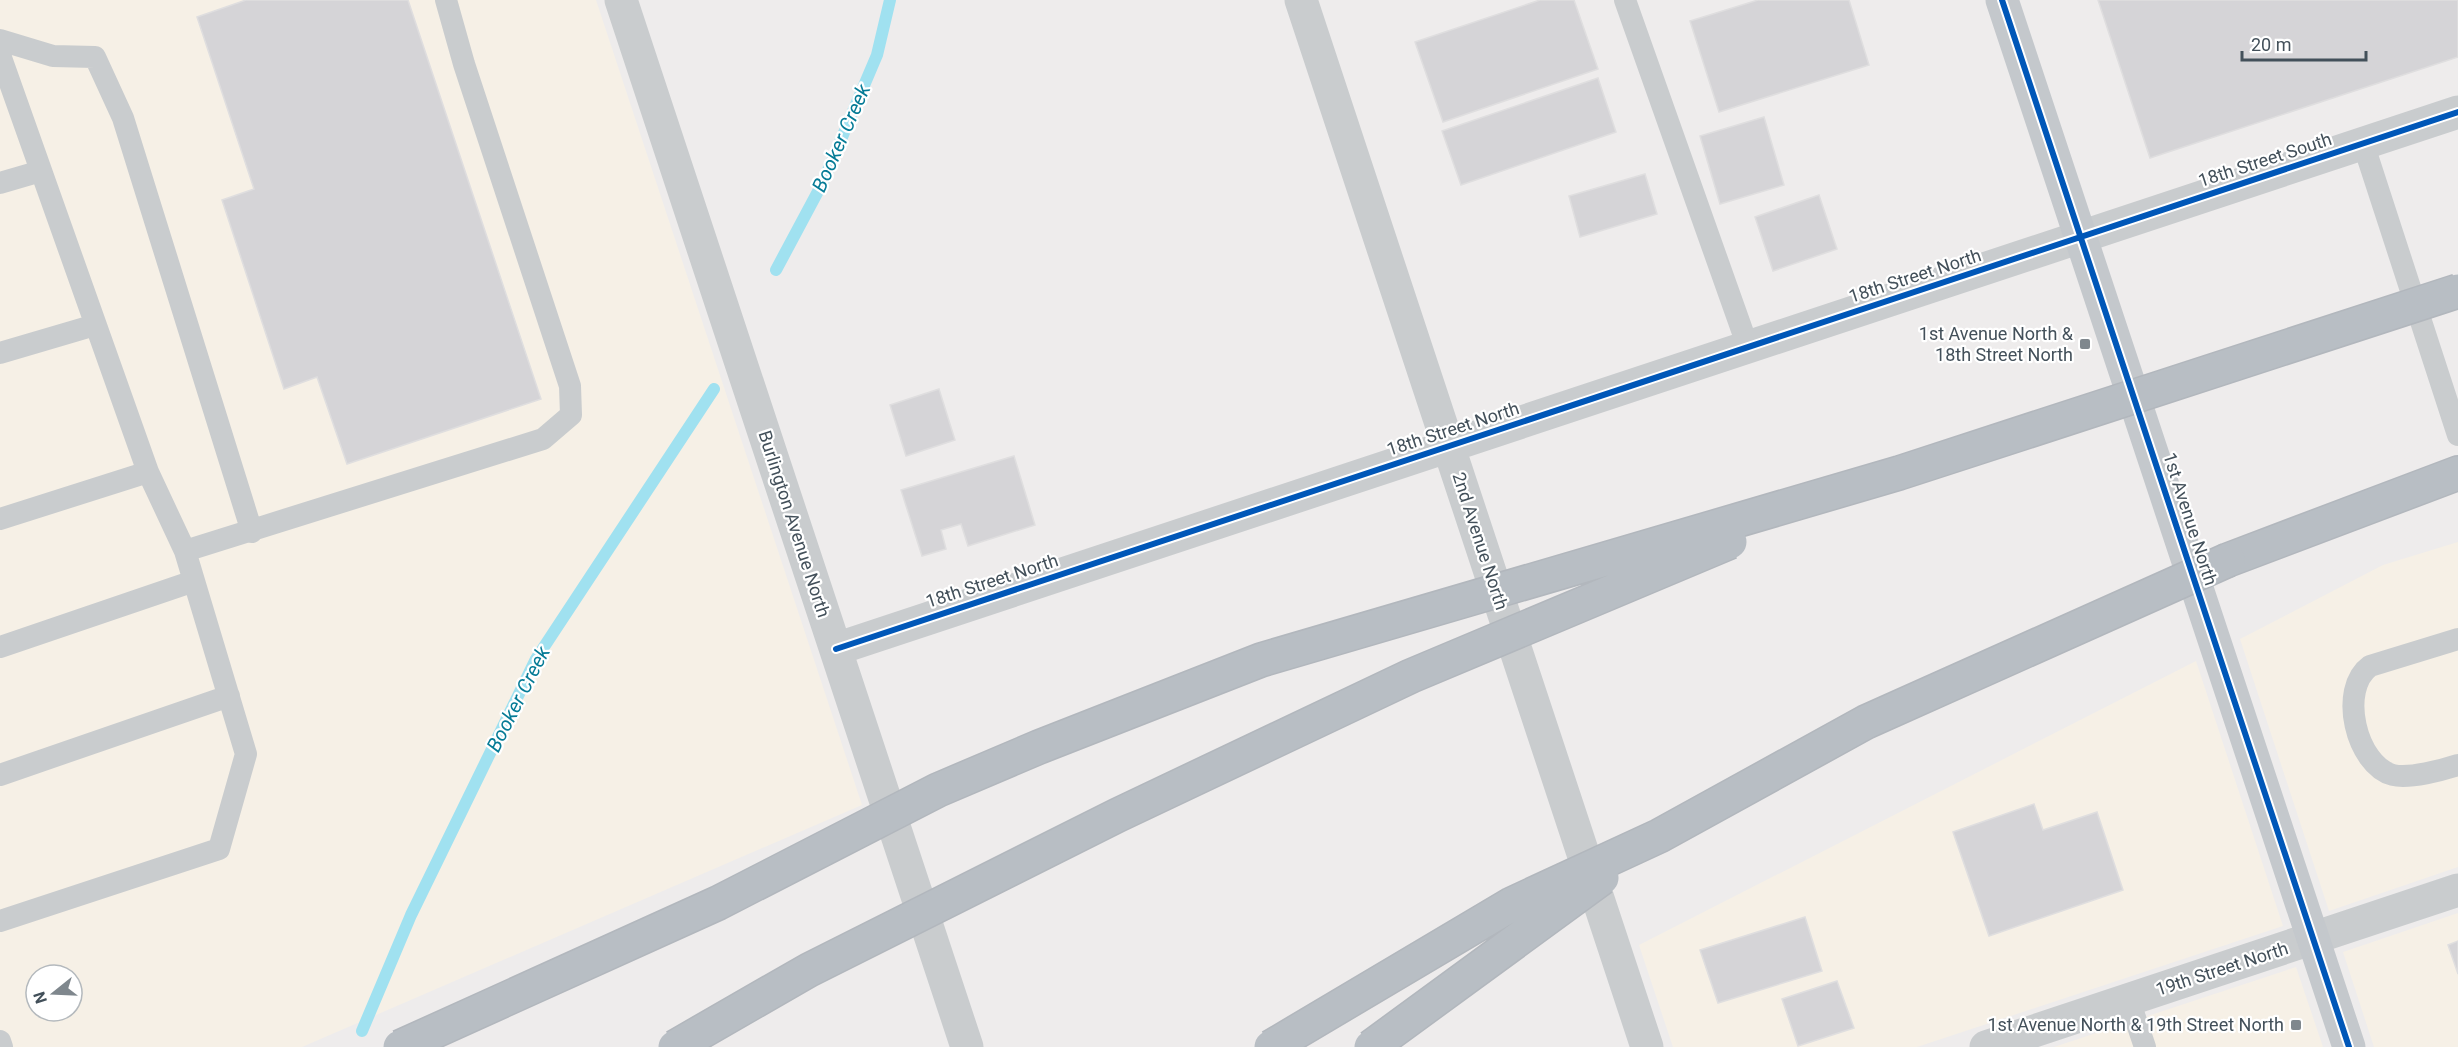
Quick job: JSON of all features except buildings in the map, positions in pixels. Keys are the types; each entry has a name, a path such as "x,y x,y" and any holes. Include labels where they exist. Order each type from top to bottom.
{"highway":[{"path":"400,1047 718,903 938,790 1039,747 1250,665 1899,473 2458,291"},
{"path":"675,1047 809,970 1118,815 1411,676 1899,473"},
{"path":"1271,1047 1512,904 1659,836 1866,722 2228,560 2458,473"},
{"path":"1371,1047 1659,836"}],"main road":[{"name":"1st Avenue North","path":"2002,0 2349,1047"}],"street":[{"name":"Burlington Avenue North","path":"621,0 967,1047"},
{"name":"2nd Avenue North","path":"1301,0 1647,1047"},
{"name":"18th Street South","path":"2080,237 2458,112"},
{"name":"18th Street North","path":"836,649 2080,237"},
{"name":"19th Street North","path":"1986,1047 2045,1038 2128,1000 2458,890"}],"lane":[{"path":"185,551 252,532 543,439 571,415 570,386 464,64 446,0"},
{"path":"1624,0 1748,347"},
{"path":"0,40 53,56 95,57 123,118 252,532"},
{"path":"0,55 148,472 185,551 246,754 219,849 0,921"},
{"path":"2363,143 2458,435"},
{"path":"0,183 41,171"},
{"path":"0,353 95,325"},
{"path":"0,519 148,472"},
{"path":"0,647 194,581"},
{"path":"2458,639 2370,666 2360,673 2354,690 2353,713 2361,742 2377,765 2394,775 2420,774 2458,765"},
{"path":"0,775 229,696"},
{"path":"2128,1000 2145,1047"},
{"path":"0,1041 2,1047"}],"shaded area":[{"path":"0,0 596,0 862,805 302,1047 0,1047"},
{"path":"2458,542 2458,867 2329,911 2240,639 2383,565"},
{"path":"2196,661 2283,926 1917,1047 1673,1047 1639,945"},
{"path":"2458,913 2458,1047 2374,1047 2343,952"},
{"path":"2296,967 2323,1047 2054,1047"}],"waterway":[{"name":"Booker Creek","path":"776,270 823,182 877,55 890,0"},
{"name":"Booker Creek","path":"362,1031 411,915 536,659 714,389"}],"cycle path":[{"path":"2002,0 2349,1047"},
{"path":"836,649 2458,112"}],"place":[{"name":"1st Avenue North & 18th Street North","path":"2085,344"},
{"name":"1st Avenue North & 19th Street North","path":"2296,1025"}]}
